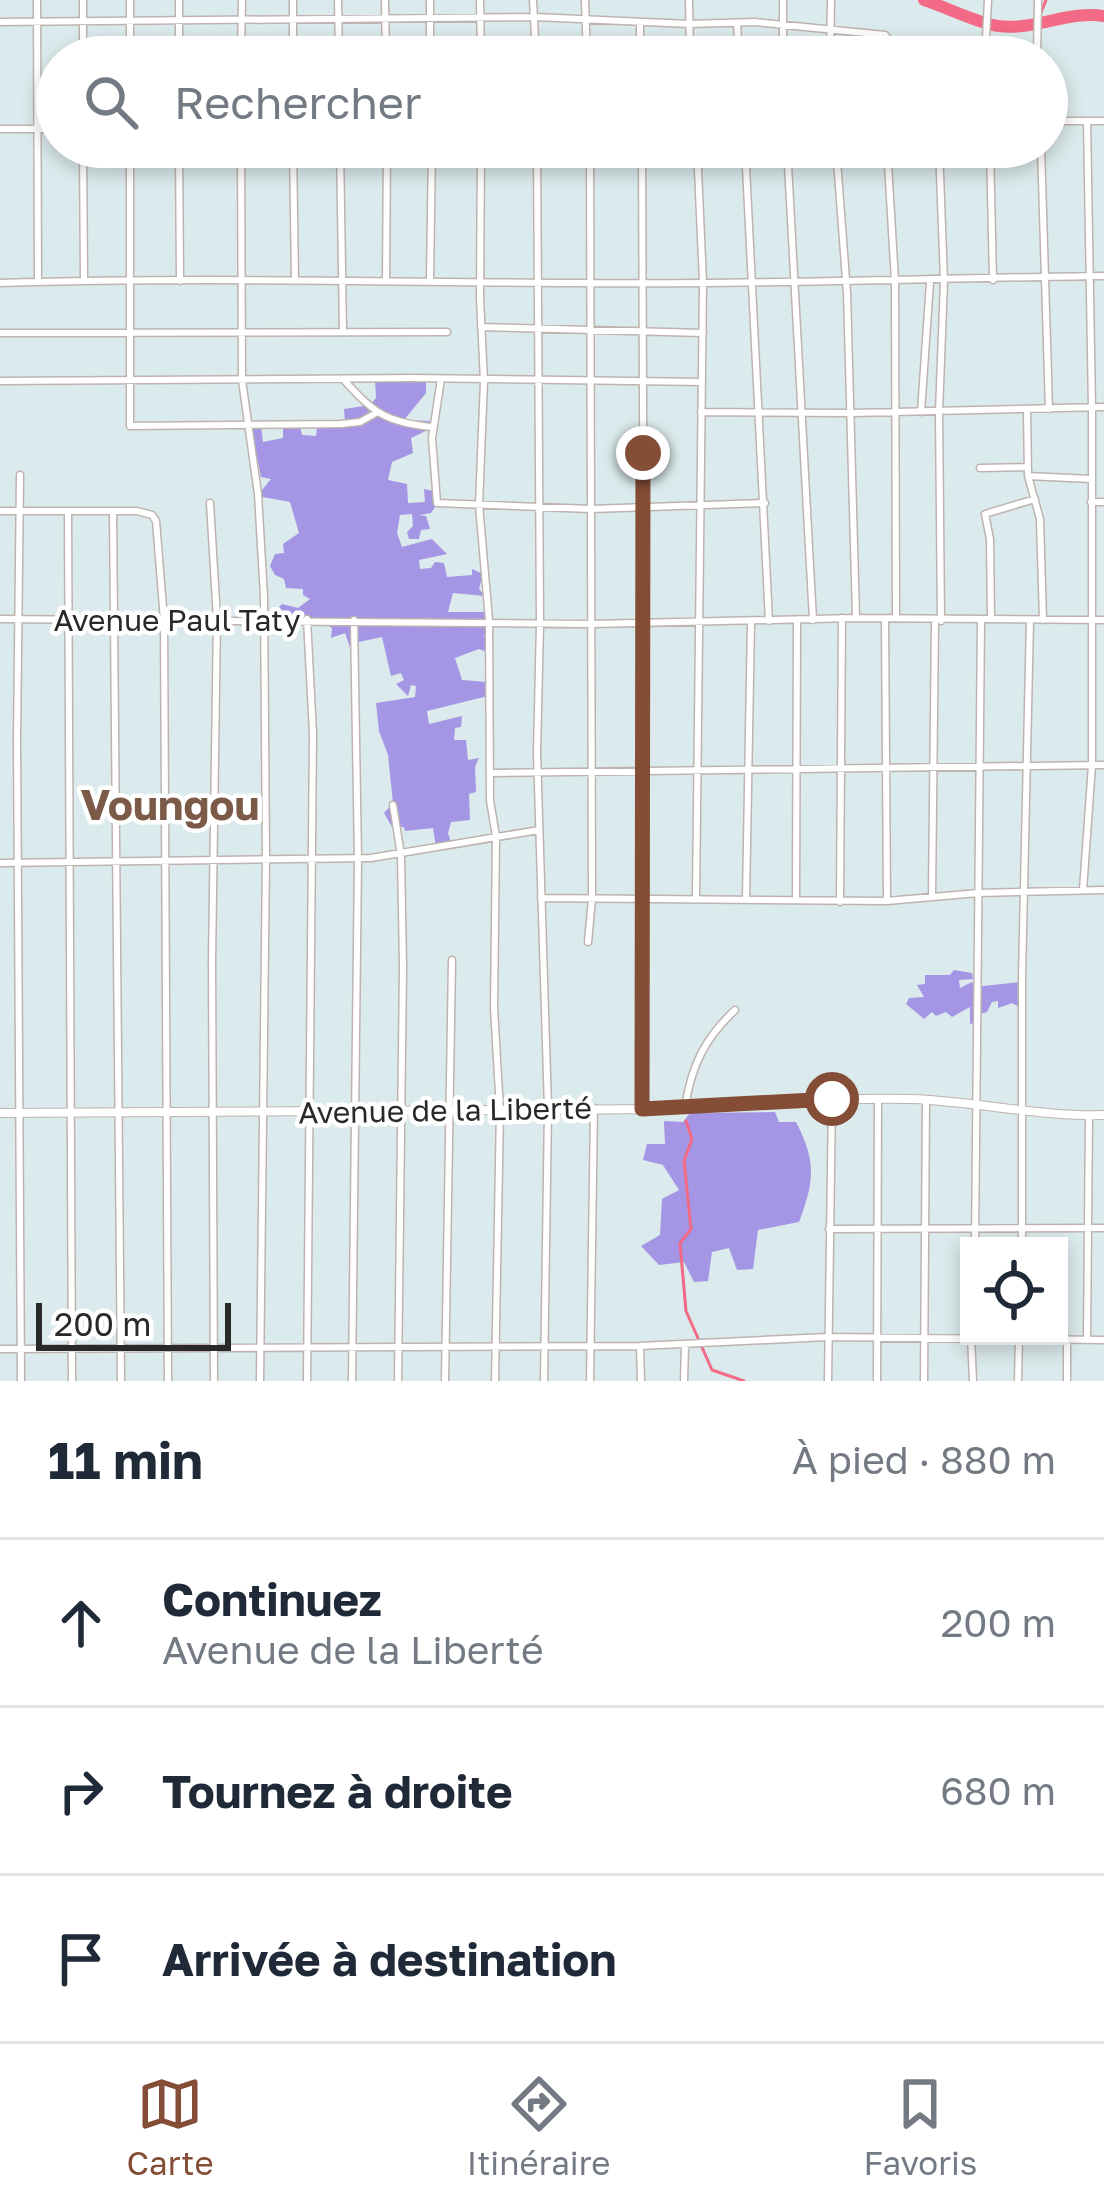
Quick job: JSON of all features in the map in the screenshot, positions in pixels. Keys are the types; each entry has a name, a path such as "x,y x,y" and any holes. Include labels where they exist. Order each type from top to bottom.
{"street":[{"path":"37,36 38,0"},
{"path":"82,36 83,0"},
{"path":"130,0 130,36"},
{"path":"179,0 179,36"},
{"path":"242,0 242,36"},
{"path":"293,0 294,36"},
{"path":"338,0 338,36"},
{"path":"385,0 386,36"},
{"path":"430,0 430,36"},
{"path":"480,0 481,36"},
{"path":"533,0 535,36"},
{"path":"585,0 586,36"},
{"path":"689,0 689,36"},
{"path":"782,36 783,0"},
{"path":"829,36 831,0"},
{"path":"986,36 988,0"},
{"path":"1037,36 1038,0"},
{"path":"0,22 535,17 737,23 886,36"},
{"path":"640,22 640,36"},
{"path":"737,23 738,36"},
{"path":"1068,121 1104,121"},
{"path":"1083,890 1092,765 1087,121"},
{"path":"0,129 36,130"},
{"path":"38,168 38,282"},
{"path":"83,168 84,281"},
{"path":"130,168 131,426 360,422 376,413"},
{"path":"179,168 180,283"},
{"path":"241,168 242,380 258,494 266,858 260,1381"},
{"path":"293,168 295,282"},
{"path":"340,168 343,332"},
{"path":"386,281 387,168"},
{"path":"430,279 432,168"},
{"path":"481,168 484,381 479,506 489,620 490,773 496,837 494,1008 500,1110 495,1381"},
{"path":"537,168 537,771 548,1108 544,1381"},
{"path":"588,941 592,899 590,168"},
{"path":"642,168 642,1109"},
{"path":"696,898 703,333 698,168"},
{"path":"746,168 769,621"},
{"path":"789,168 813,620"},
{"path":"838,168 852,413 856,618"},
{"path":"888,168 895,281 896,619"},
{"path":"932,896 944,281 940,168"},
{"path":"991,168 994,280"},
{"path":"1041,168 1049,410"},
{"path":"0,283 930,282 1104,276"},
{"path":"921,412 930,282"},
{"path":"481,327 703,333"},
{"path":"0,333 447,332"},
{"path":"343,379 376,413 402,424 432,427"},
{"path":"441,379 432,427 435,501 591,509 765,503"},
{"path":"0,381 702,382"},
{"path":"701,412 1104,407"},
{"path":"1027,410 1028,471 1040,519 1043,620"},
{"path":"980,468 1091,479"},
{"path":"20,475 21,1381"},
{"path":"991,620 985,514 1036,500"},
{"path":"210,502 217,620 214,1381"},
{"path":"1091,502 1104,502"},
{"path":"0,511 137,511 155,518 164,620 168,1381"},
{"path":"68,511 72,1381"},
{"path":"113,512 121,1381"},
{"name":"Avenue Paul Taty","path":"0,620 592,624 701,619 1104,620"},
{"path":"840,902 842,619"},
{"path":"885,619 887,901"},
{"path":"307,620 313,733 307,1381"},
{"path":"352,1381 358,859 354,620"},
{"path":"974,1237 981,620"},
{"path":"1022,1237 1030,620"},
{"path":"796,621 796,900"},
{"path":"746,898 751,622"},
{"path":"490,773 1104,766"},
{"path":"393,805 401,855 398,1381"},
{"path":"0,862 358,859 539,830"},
{"path":"542,898 840,902 1104,890"},
{"path":"445,1381 452,960"},
{"path":"685,1108 700,1052 735,1010"},
{"name":"Avenue de la Liberté","path":"0,1113 642,1109 747,1106 794,1098 926,1100 1104,1115"},
{"path":"828,1381 832,1099"},
{"path":"877,1381 878,1099"},
{"path":"924,1381 926,1100"},
{"path":"590,1381 594,1108"},
{"path":"1087,1338 1089,1116"},
{"path":"829,1228 1104,1228"},
{"path":"0,1349 685,1346 827,1336 960,1338"},
{"path":"1068,1339 1104,1340"},
{"path":"971,1345 973,1381"},
{"path":"1018,1381 1019,1345"},
{"path":"1067,1345 1067,1381"},
{"path":"640,1346 641,1381"},
{"path":"684,1381 685,1346"}],"shaded area":[{"path":"375,379 426,381 426,393 404,420 430,421 430,429 411,438 413,453 392,462 388,480 407,484 408,503 425,502 424,489 433,491 435,507 419,515 426,516 430,529 421,530 419,539 409,539 407,532 413,526 412,514 400,515 397,533 402,547 432,539 447,554 419,560 420,569 431,568 435,562 444,563 447,577 472,575 472,569 483,574 479,589 485,596 453,593 448,612 487,612 488,619 479,621 488,626 488,635 483,636 488,638 487,652 479,649 455,658 462,680 487,682 488,696 427,711 429,724 462,716 454,740 466,740 468,760 479,758 476,792 469,794 470,820 451,822 452,846 436,847 433,828 405,831 392,827 384,813 393,803 376,703 415,697 416,686 411,685 408,696 396,684 404,680 401,673 391,676 382,637 354,643 354,659 345,633 331,638 332,628 322,622 272,614 282,604 298,608 310,599 303,589 286,588 284,579 270,566 275,554 284,553 283,544 299,533 290,502 257,496 271,479 261,477 251,427 261,426 263,442 283,438 283,427 300,426 302,435 316,436 317,427 345,422 344,409 370,405 376,398"},
{"path":"954,970 972,973 973,979 959,980 960,988 972,982 974,987 1020,982 1022,1003 998,1008 998,1001 992,1002 987,1012 979,1014 979,1022 970,1024 970,1007 952,1017 932,1012 924,1019 906,1004 909,998 924,997 917,985 925,984 925,975 950,975"},
{"path":"775,1112 779,1122 796,1122 810,1161 808,1195 799,1222 758,1230 753,1269 737,1270 729,1248 712,1252 708,1281 694,1282 684,1262 659,1265 641,1246 660,1235 662,1199 679,1190 663,1165 643,1160 647,1144 665,1144 664,1121 683,1122 690,1113"}],"waterway":[{"path":"924,0 998,26 1104,16"},
{"path":"1040,15 1046,0"},
{"path":"686,1121 692,1139 684,1161 691,1229 680,1243 686,1311 712,1370 744,1381"}],"district":[{"name":"Voungou","path":"170,804"}],"route":[{"path":"643,453 642,1109 832,1099"}]}
